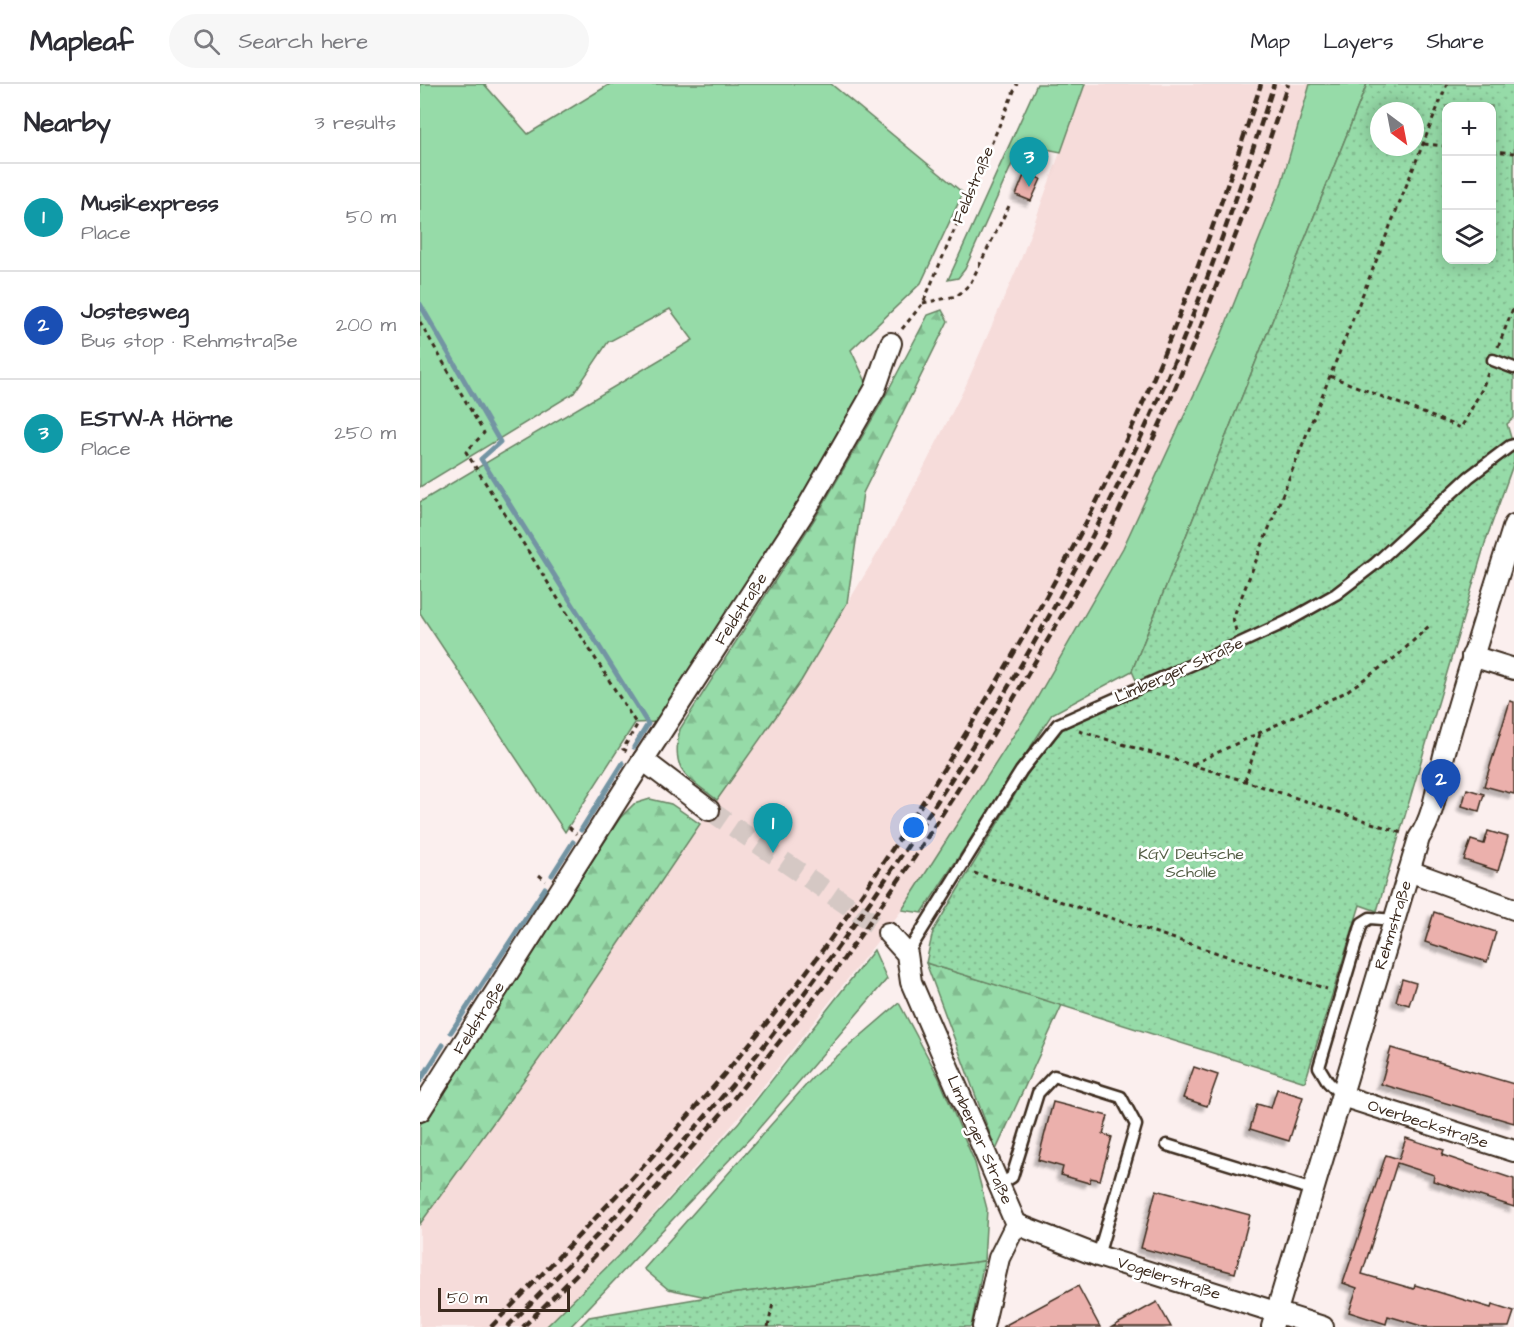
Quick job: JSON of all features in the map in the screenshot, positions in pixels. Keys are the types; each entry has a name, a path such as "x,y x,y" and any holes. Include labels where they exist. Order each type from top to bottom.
{"street":[{"name":"Feldstraße","path":"420,1111 808,506 875,388 891,343"},
{"name":"Rehmstraße","path":"1274,1320 1419,838 1427,827 1472,656 1514,525"},
{"path":"1472,656 1514,669"},
{"path":"643,760 709,810"},
{"path":"1409,871 1514,909"},
{"path":"888,933 907,954"},
{"name":"Limberger Straße","path":"907,954 910,982 1016,1224 999,1258 983,1327"},
{"name":"Overbeckstraße","path":"1342,1096 1514,1151"},
{"name":"Vogelerstraße","path":"1016,1224 1274,1320 1323,1327"}],"lane":[{"path":"1493,360 1514,368"},
{"name":"Limberger Straße","path":"907,954 1021,771 1058,724 1287,622 1336,594 1376,564 1469,477 1514,445"},
{"path":"1342,1096 1328,1082 1319,1067 1362,923 1370,918 1394,920"},
{"path":"999,1185 1012,1177 1038,1094 1054,1076 1121,1096 1136,1125 1098,1256"},
{"path":"1167,1145 1313,1190"}],"path":[{"name":"Feldstraße","path":"891,343 923,303 1017,84"},
{"path":"1442,146 1424,144 1447,84"},
{"path":"1496,151 1514,153"},
{"path":"1238,644 1233,618 1419,156"},
{"path":"923,303 957,296 970,284 1010,204"},
{"path":"420,322 484,433 466,452 638,725 623,749 643,760"},
{"path":"1330,376 1461,428"},
{"path":"1192,765 1344,693 1396,657 1430,625"},
{"path":"1058,724 1245,781 1419,838"},
{"path":"1245,781 1261,733"},
{"path":"961,869 1341,993"},
{"path":"768,1327 773,1303"}],"shaded area":[{"path":"1085,84 1310,84 1282,181 1221,336 1123,548 1033,705 902,910 736,1121 622,1250 546,1327 420,1327 420,1224 568,1019 801,681 895,524 965,387 1021,259"}],"green space":[{"path":"420,84 484,84 528,134 610,84 831,84 963,193 921,283 851,350 868,386 802,504 658,722 635,723 565,832 420,613 420,502 693,340 670,309 608,342 574,393 420,487"},
{"path":"1037,84 1085,84 1061,152 1021,144 965,269 958,278 948,280"},
{"path":"1310,84 1367,84 1132,671 1052,714 922,913 902,910 1033,705 1123,548 1221,336 1282,182"},
{"name":"KGV Deutsche Scholle","path":"1367,84 1514,84 1514,418 1507,424 1514,448 1514,462 1486,540 1377,911 1360,905 1305,1082 926,963 933,931 1028,773 1061,730 1142,694 1132,671"},
{"path":"942,310 948,321 863,493 847,603 801,681 717,800 689,778 679,764 677,743 680,729 817,515 881,404 928,315"},
{"path":"650,799 671,804 700,824 568,1019 420,1224 420,1125 620,818 634,804"},
{"path":"874,950 887,979 754,1134 570,1327 546,1327 624,1250 739,1122"},
{"path":"926,963 1062,1005 996,1150"},
{"path":"899,1003 939,1078 975,1163 987,1209 984,1261 707,1297 668,1289 644,1269 814,1076"},
{"path":"984,1261 971,1327 579,1327 589,1317 707,1297"}],"building":[{"path":"1025,173 1041,179 1031,201 1016,195"},
{"path":"1510,701 1514,702 1514,794 1484,786"},
{"path":"1467,789 1484,794 1479,811 1462,806"},
{"path":"1488,831 1508,837 1498,871 1464,860 1471,840 1484,844"},
{"path":"1434,912 1496,932 1487,962 1425,942"},
{"path":"1402,979 1416,983 1409,1005 1396,1001"},
{"path":"1391,1048 1514,1084 1514,1123 1381,1084"},
{"path":"1194,1067 1218,1075 1207,1106 1183,1098"},
{"path":"1277,1089 1303,1097 1289,1141 1250,1129 1257,1104 1271,1108"},
{"path":"1053,1102 1108,1116 1103,1134 1112,1137 1100,1180 1091,1178 1089,1183 1061,1175 1063,1167 1038,1160"},
{"path":"1406,1138 1444,1150 1442,1155 1514,1179 1514,1207 1433,1181 1434,1175 1397,1163 1362,1274 1414,1289 1415,1285 1491,1308 1492,1305 1514,1312 1509,1327 1425,1327 1388,1316 1386,1324 1349,1312 1357,1288 1343,1283 1386,1155 1399,1159"},
{"path":"1156,1190 1250,1215 1235,1273 1141,1248"},
{"path":"1078,1286 1100,1327 1002,1327"},
{"path":"1157,1302 1171,1327 1112,1327"}],"waterway":[{"path":"420,304 500,442 481,459 648,724 634,747"},
{"path":"581,830 623,763"},
{"path":"552,875 573,842"},
{"path":"451,1032 545,888"},
{"path":"420,1081 443,1045"}],"tunnel":[{"path":"709,810 888,933"}],"railway":[{"path":"491,1327 660,1148 756,1036 846,918 948,762 1061,571 1132,428 1201,258 1261,84"},
{"path":"507,1327 636,1194 741,1074 801,998 857,920 967,754 1023,662 1075,569 1147,424 1183,341 1215,256 1274,84"},
{"path":"523,1327 606,1245 722,1113 829,980 914,858 989,741 1104,543 1161,422 1201,326 1251,195 1288,84"}],"place":[{"name":"ESTW-A Hörne","path":"1029,187"},
{"name":"Jostesweg","path":"1441,809"},
{"name":"Musikexpress","path":"773,853"}]}
